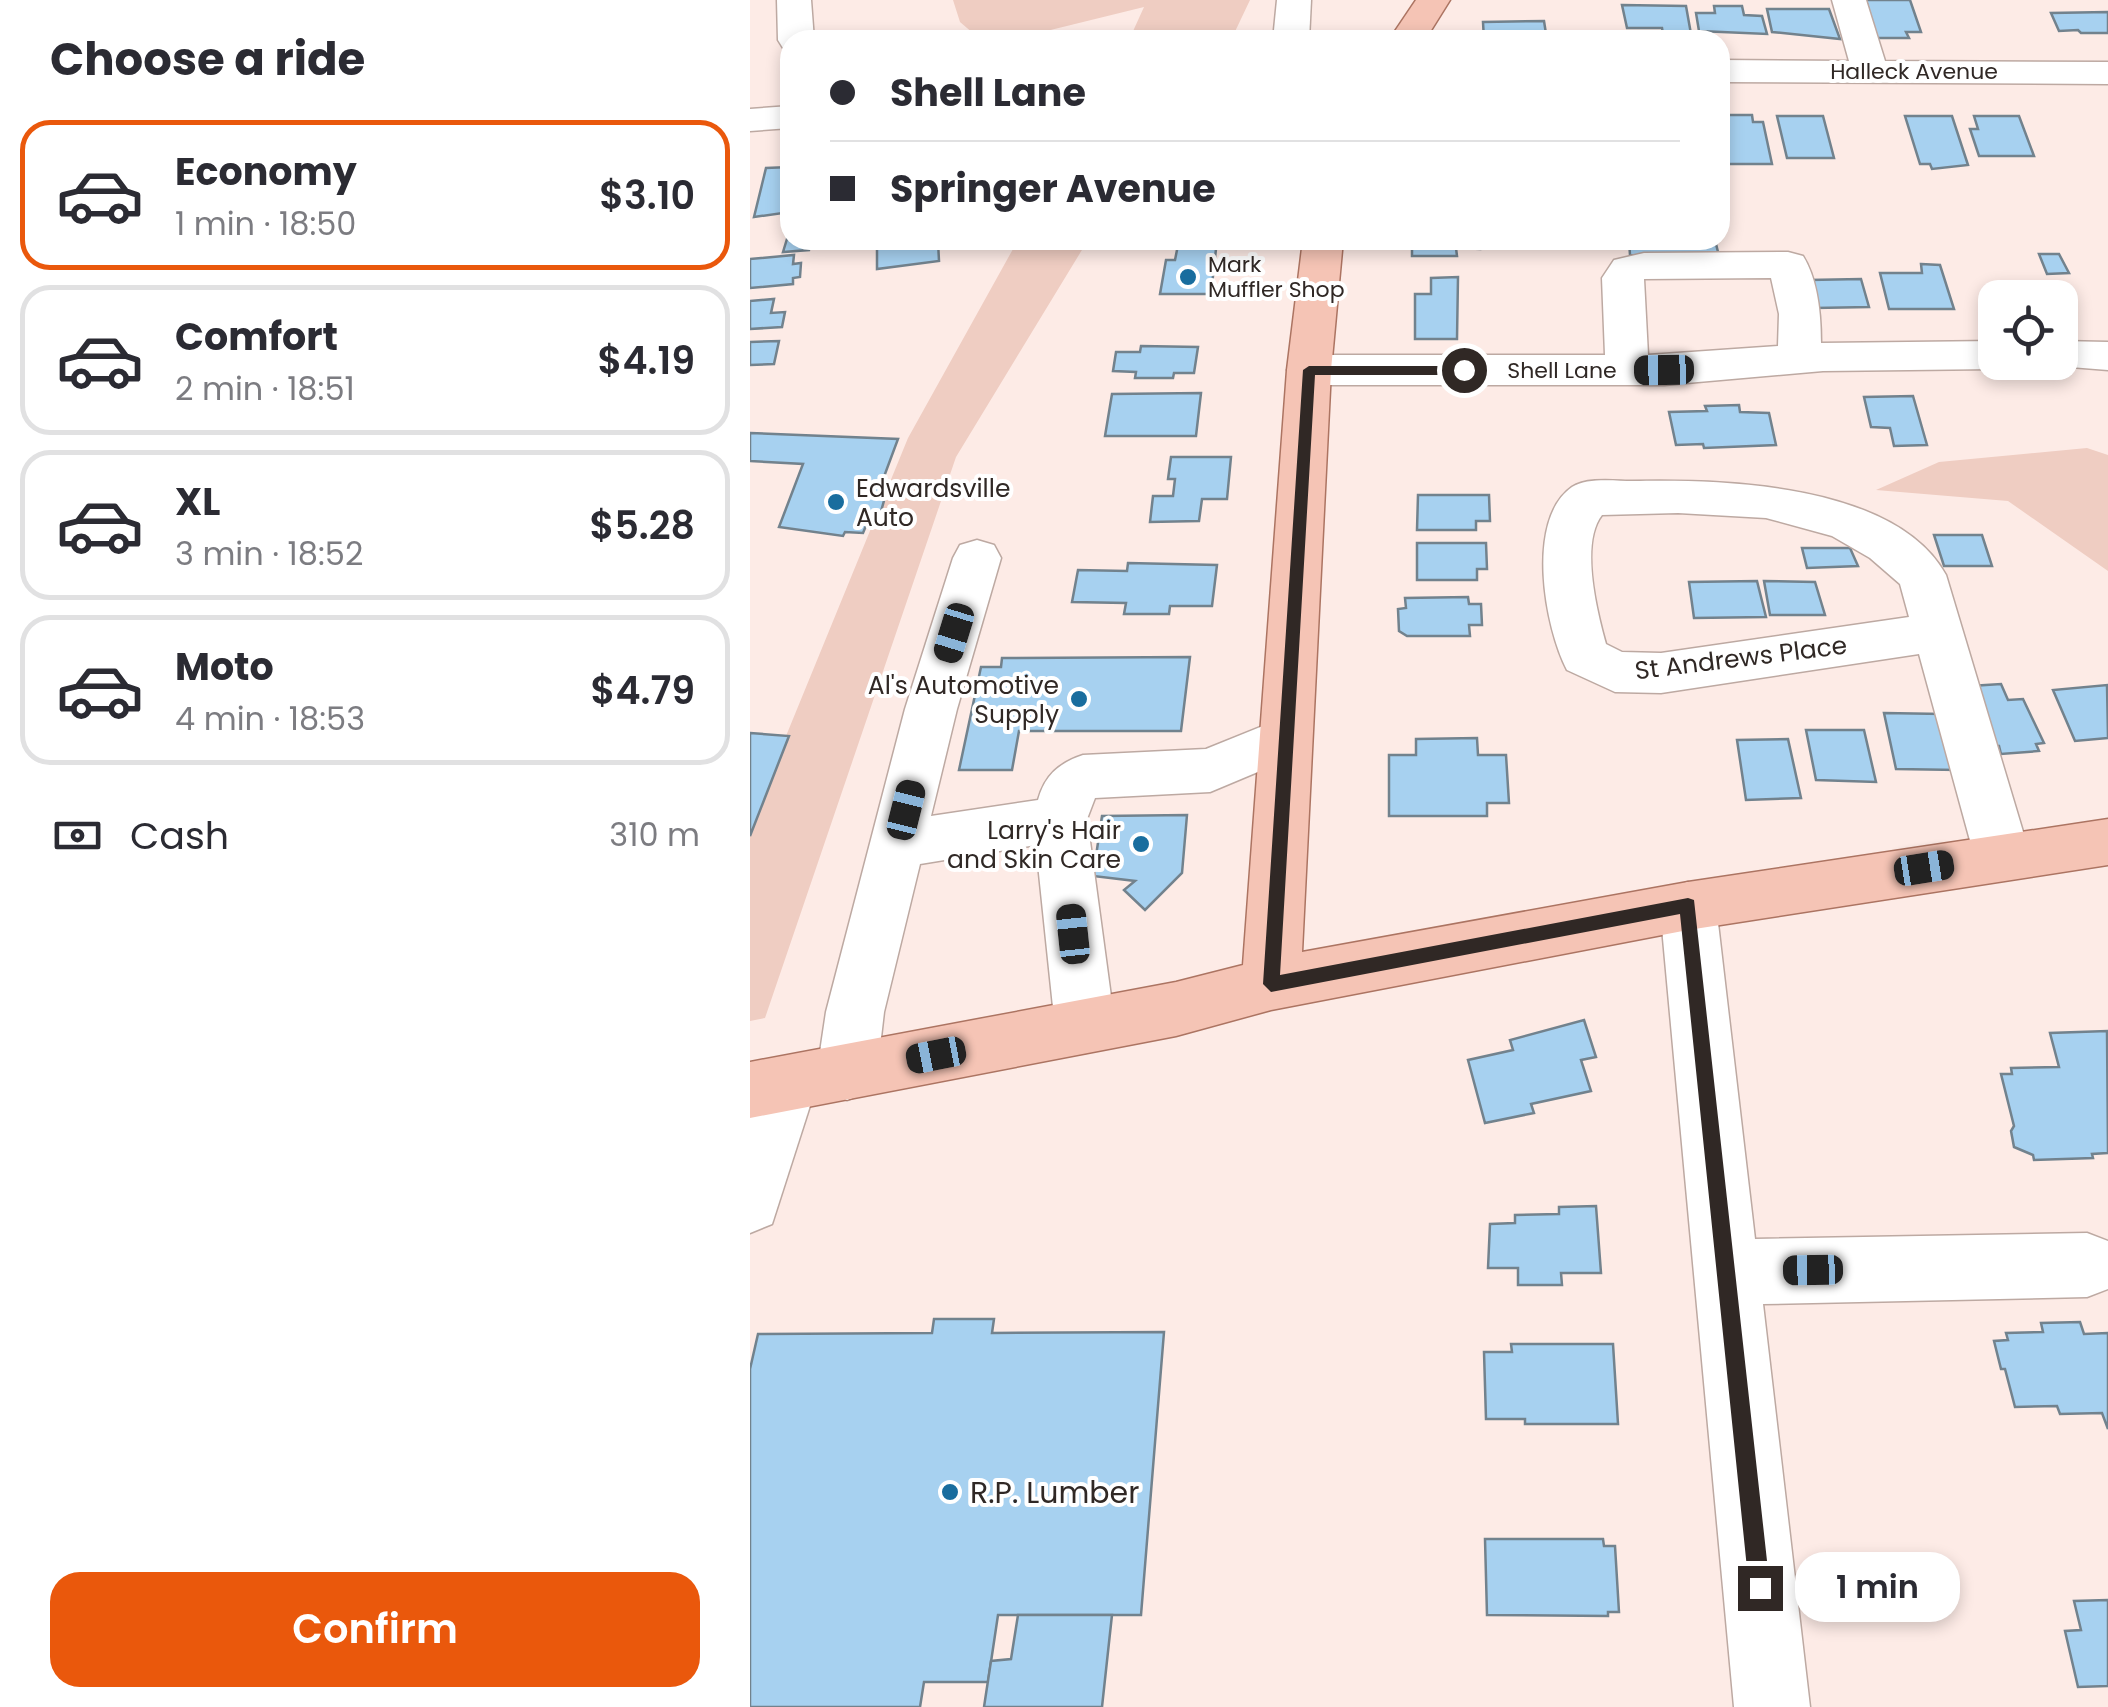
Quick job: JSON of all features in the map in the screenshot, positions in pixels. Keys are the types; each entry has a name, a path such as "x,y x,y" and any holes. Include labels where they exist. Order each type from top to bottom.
{"main road":[{"path":"1414,30 1433,0"},
{"path":"1271,984 1309,370 1322,250"},
{"path":"768,1087 1194,1005 1271,984 1688,906 2108,842"}],"street":[{"path":"794,0 796,30"},
{"path":"1291,30 1294,0"},
{"path":"1849,0 1870,70"},
{"name":"Halleck Avenue","path":"1730,71 2108,72"},
{"path":"750,120 780,117"},
{"path":"1626,370 1624,278 1629,270 1644,266 1788,265 1801,324 1800,358"},
{"name":"Shell Lane","path":"1309,370 1626,370 1800,358 1978,355"},
{"path":"2078,355 2108,356"},
{"name":"St Andrews Place","path":"1938,632 1661,673 1614,672 1585,656 1574,621 1569,559 1572,522 1589,500 1710,495 1782,504 1855,524 1894,546 1922,575 2002,856"},
{"path":"846,1072 854,1016 931,708 977,558"},
{"path":"1085,1026 1060,819 1066,791 1083,776 1210,770 1285,738"},
{"path":"897,844 1060,819"},
{"path":"1688,906 1772,1707"},
{"path":"750,1202 768,1087"},
{"path":"1726,1272 2088,1265"}],"shaded area":[{"path":"953,0 1250,0 1236,30 1134,30 1144,7 1051,30 969,30 960,22"},
{"path":"1012,250 1082,250 956,457 765,1018 750,1021 750,824 908,438"},
{"path":"2087,448 2108,455 2108,571 2008,501 1876,490 1939,462"}],"building":[{"path":"1866,0 1910,0 1921,32 1906,32 1909,38 1876,38"},
{"path":"1622,5 1686,6 1690,30 1662,28 1627,28"},
{"path":"1714,6 1742,6 1744,15 1762,16 1767,34 1699,30 1696,13 1715,13"},
{"path":"1767,9 1829,9 1840,39 1772,32"},
{"path":"2108,12 2108,33 2059,31 2051,13"},
{"path":"1544,21 1545,30 1483,30 1483,22"},
{"path":"1730,115 1752,115 1753,122 1763,122 1772,164 1730,164"},
{"path":"1777,116 1823,116 1834,158 1787,158"},
{"path":"1905,116 1952,116 1968,165 1932,169 1930,164 1920,164"},
{"path":"1974,116 2019,116 2034,156 1979,156 1970,129 1978,129"},
{"path":"780,167 780,213 754,217 766,168"},
{"path":"877,250 938,250 939,261 877,269"},
{"name":"Mark Muffler Shop","path":"1177,250 1216,250 1211,294 1160,294 1166,260 1175,260"},
{"path":"1412,250 1456,250 1457,256 1412,256"},
{"path":"1630,250 1718,250 1719,256 1630,255"},
{"path":"2039,254 2059,254 2069,273 2047,274"},
{"path":"794,255 793,264 801,263 800,277 793,278 793,284 750,288 750,259"},
{"path":"1921,264 1940,265 1954,309 1889,309 1880,273 1922,273"},
{"path":"1458,277 1457,339 1415,339 1415,294 1431,294 1431,278"},
{"path":"1861,279 1869,307 1815,308 1809,280"},
{"path":"774,299 771,313 785,312 782,327 750,329 750,301"},
{"path":"779,341 774,364 750,365 750,342"},
{"path":"1141,346 1198,347 1194,373 1174,373 1173,378 1135,378 1136,372 1113,371 1116,352 1140,352"},
{"path":"1201,393 1196,436 1105,436 1112,394"},
{"path":"1913,396 1927,445 1894,446 1890,428 1871,427 1864,397"},
{"path":"1739,405 1740,412 1769,413 1776,445 1676,445 1669,412"},
{"name":"Edwardsville Auto","path":"750,433 898,439 882,482 889,483 878,522 868,521 863,533 845,532 843,536 779,527 803,464 750,461"},
{"path":"1171,457 1231,457 1227,499 1202,499 1199,521 1150,522 1153,496 1173,496 1175,479 1168,479"},
{"path":"1418,495 1489,495 1490,521 1476,521 1476,530 1417,530"},
{"path":"1934,535 1982,535 1992,566 1944,566"},
{"path":"1417,543 1486,543 1487,569 1477,569 1477,580 1417,580"},
{"path":"1802,548 1850,548 1858,566 1807,568"},
{"path":"1128,563 1217,565 1212,606 1170,606 1169,614 1124,614 1126,603 1072,602 1078,570 1127,571"},
{"path":"1757,581 1766,617 1694,618 1689,582"},
{"path":"1764,581 1815,582 1825,615 1770,615"},
{"path":"1468,597 1469,604 1481,604 1482,625 1469,625 1470,636 1407,636 1399,631 1398,609 1406,608 1405,598"},
{"name":"Al's Automotive Supply","path":"1190,657 1181,731 1019,731 1012,770 959,770 981,667 1001,667 1002,658"},
{"path":"2001,684 2008,700 2023,699 2044,743 2036,744 2039,751 2001,754 1999,746 1992,746 1971,686"},
{"path":"2107,685 2108,738 2075,741 2053,690"},
{"path":"1884,713 1943,714 1958,770 1896,769"},
{"path":"1806,730 1864,730 1876,782 1816,780"},
{"path":"750,733 789,736 750,836"},
{"path":"1477,738 1478,755 1506,755 1509,803 1487,803 1487,816 1389,816 1389,755 1416,755 1416,739"},
{"path":"1788,739 1801,798 1746,800 1737,740"},
{"name":"Larry's Hair and Skin Care","path":"1187,815 1182,873 1145,910 1124,890 1135,881 1093,876 1102,816"},
{"path":"1584,1020 1596,1057 1581,1060 1591,1091 1531,1104 1534,1113 1485,1123 1468,1060 1513,1050 1510,1040"},
{"path":"2107,1031 2108,1153 2092,1154 2093,1158 2034,1160 2033,1155 2014,1147 2014,1126 2001,1074 2012,1074 2011,1068 2059,1067 2050,1033"},
{"path":"1596,1206 1601,1273 1561,1273 1562,1285 1518,1285 1518,1268 1488,1268 1490,1224 1515,1223 1515,1215 1559,1214 1559,1207"},
{"name":"R.P. Lumber","path":"934,1319 994,1319 992,1333 1164,1332 1141,1615 998,1615 988,1682 924,1682 920,1707 750,1707 750,1369 758,1334 932,1333"},
{"path":"2080,1322 2084,1334 2108,1333 2108,1429 2102,1413 2060,1414 2057,1406 2015,1407 2005,1369 2001,1369 1994,1341 2008,1340 2006,1333 2043,1332 2041,1323"},
{"path":"1511,1344 1613,1344 1618,1424 1525,1424 1525,1419 1486,1419 1484,1352 1512,1352"},
{"path":"1485,1539 1603,1539 1604,1546 1615,1546 1619,1612 1608,1612 1608,1616 1487,1615"},
{"path":"2108,1600 2108,1686 2078,1687 2065,1631 2081,1630 2074,1601"},
{"path":"1018,1615 1112,1615 1102,1707 984,1707 991,1661 1011,1659"}],"place":[{"name":"Mark Muffler Shop","path":"1188,277"},
{"name":"Edwardsville Auto","path":"836,502"},
{"name":"Al's Automotive Supply","path":"1079,699"},
{"name":"Larry's Hair and Skin Care","path":"1141,844"},
{"name":"R.P. Lumber","path":"950,1492"}],"route":[{"path":"1464,370 1309,370 1271,984 1688,906 1760,1588"}]}
